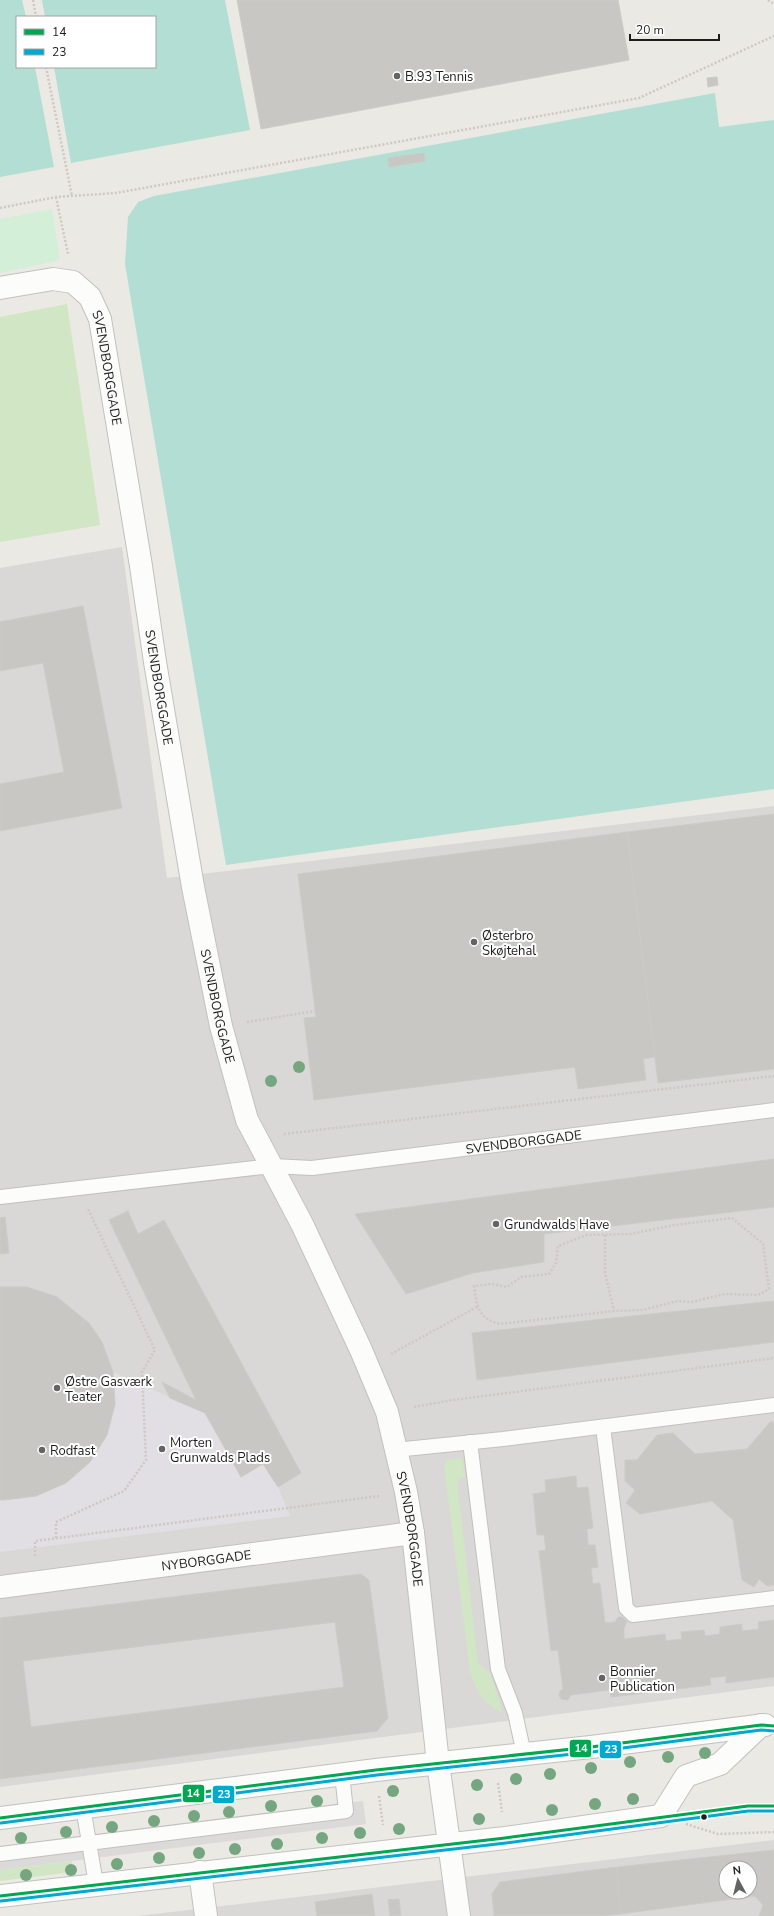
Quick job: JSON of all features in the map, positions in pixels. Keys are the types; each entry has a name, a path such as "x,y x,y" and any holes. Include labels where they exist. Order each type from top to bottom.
{"street":[{"path":"0,288 53,279 73,282"},
{"name":"SVENDBORGGADE","path":"73,282 90,297 100,319 193,887 221,1026 247,1120 302,1224 368,1367 387,1412 406,1492 413,1533 438,1763 459,1916"},
{"name":"NYBORGGADE","path":"0,1587 413,1533"},
{"path":"0,1818 342,1774 591,1747 767,1725"},
{"path":"0,1896 450,1844 661,1816 686,1776 720,1764 767,1725"},
{"path":"200,1872 206,1916"}],"lane":[{"name":"SVENDBORGGADE","path":"272,1166 312,1168 774,1110"},
{"path":"0,1197 272,1166"},
{"path":"395,1450 603,1427 774,1405"},
{"path":"603,1427 626,1608 633,1615 774,1598"},
{"path":"470,1442 498,1669 515,1713 524,1754"},
{"path":"0,1854 346,1811 342,1774"},
{"path":"83,1807 96,1884"}],"path":[{"path":"33,0 36,16"},
{"path":"768,0 774,4"},
{"path":"0,208 56,197 116,193 639,98 774,36"},
{"path":"46,68 72,196"},
{"path":"56,197 73,282"},
{"path":"221,1026 315,1010"},
{"path":"256,1138 774,1076"},
{"path":"56,1538 56,1522 124,1491 146,1460 142,1372 156,1350 78,1188"},
{"path":"732,1218 763,1244 769,1289 758,1296 724,1294 691,1302 677,1301 643,1310 614,1311 500,1324 487,1320 477,1307 474,1286 491,1284 507,1287 521,1277 549,1274 556,1263 558,1246 587,1235 605,1235 631,1234 674,1225 732,1218"},
{"path":"605,1235 605,1273 614,1311"},
{"path":"368,1367 477,1307"},
{"path":"387,1412 461,1399 774,1358"},
{"path":"34,1582 35,1541 406,1492"},
{"path":"376,1770 386,1851"},
{"path":"661,1816 718,1834 774,1832"}],"shaded area":[{"path":"0,0 22,0 26,16 16,16 16,68 35,68 54,167 0,177"},
{"path":"42,0 225,0 250,130 71,163 54,68 156,68 156,16 45,16"},
{"path":"715,93 719,127 774,120 774,789 226,865 125,264 128,217 138,202 154,196"},
{"path":"122,547 167,878 774,806 774,1686 0,1787 0,568"},
{"name":"Morten Grunwalds Plads","path":"113,1372 205,1413 241,1477 263,1464 278,1487 290,1516 0,1552 0,1500 36,1496 66,1483 90,1462 107,1435 115,1404"},
{"path":"363,1801 366,1824 0,1870 0,1846"},
{"path":"774,1840 774,1916 138,1916"}],"green space":[{"path":"52,209 60,260 0,273 0,219"},
{"path":"67,304 100,525 0,542 0,317"},
{"path":"462,1458 465,1477 460,1478 457,1482 478,1663 490,1673 503,1713 481,1697 470,1672 444,1465 447,1460"},
{"path":"72,1861 73,1872 0,1881 0,1870"}],"building":[{"name":"B.93 Tennis","path":"237,0 618,0 629,60 261,129"},
{"path":"717,77 718,85 708,87 707,78"},
{"path":"424,153 425,161 389,167 388,158"},
{"path":"83,606 122,808 0,831 0,784 64,772 43,663 0,671 0,622"},
{"path":"774,814 774,1069 658,1083 627,832"},
{"name":"Østerbro Skøjtehal","path":"627,832 655,1057 643,1059 646,1080 578,1089 575,1067 314,1100 304,1018 316,1017 298,874"},
{"name":"Grundwalds Have","path":"774,1159 774,1207 544,1234 544,1262 473,1273 406,1294 355,1214"},
{"path":"128,1211 138,1234 164,1220 301,1473 278,1487 263,1464 241,1477 205,1413 170,1398 162,1382 196,1400 109,1220"},
{"path":"5,1217 9,1253 0,1254 0,1218"},
{"name":"Østre Gasværk Teater","path":"0,1287 27,1287 57,1297 89,1323 102,1342 113,1372 115,1404 107,1435 90,1462 66,1483 36,1496 4,1500 0,1500"},
{"path":"774,1301 774,1342 477,1380 472,1333"},
{"path":"771,1421 774,1423 774,1585 767,1586 759,1579 754,1587 742,1580 733,1520 712,1501 640,1514 626,1503 635,1490 625,1481 625,1460 637,1460 657,1435 673,1433 695,1454 747,1449"},
{"path":"576,1476 577,1488 588,1487 593,1528 587,1529 588,1545 595,1545 598,1567 591,1568 593,1584 600,1583 605,1623 615,1622 618,1617 622,1617 627,1622 624,1628 624,1639 665,1634 666,1641 682,1639 681,1632 704,1630 705,1636 720,1634 720,1627 742,1624 742,1631 759,1629 758,1622 774,1620 774,1677 726,1683 726,1676 710,1678 711,1685 611,1697 610,1690 571,1695 568,1700 561,1699 559,1695 560,1691 563,1689 558,1650 551,1651 539,1551 546,1550 544,1535 537,1535 533,1494 546,1492 545,1480"},
{"path":"361,1574 369,1580 388,1718 377,1731 0,1779 0,1618","holes":["335,1622 344,1687 31,1727 23,1661"]},
{"path":"774,1850 774,1916 759,1916 763,1905 758,1899 758,1860 718,1860 718,1900 725,1900 620,1914 617,1867"},
{"path":"617,1867 620,1914 603,1916 494,1916 492,1894 500,1882"},
{"path":"372,1894 375,1916 317,1916 315,1902"},
{"path":"399,1899 401,1916 390,1916 388,1900"}],"transit line":[{"name":"14","path":"0,1818 376,1770 591,1747 761,1725 774,1726"},
{"name":"23","path":"1,1823 377,1775 592,1752 761,1730 774,1731"},
{"name":"14","path":"0,1896 505,1838 748,1806 774,1806"},
{"name":"23","path":"1,1901 506,1843 748,1811 774,1811"}],"place":[{"name":"B.93 Tennis","path":"397,76"},
{"name":"Østerbro Skøjtehal","path":"474,942"},
{"name":"Grundwalds Have","path":"496,1224"},
{"name":"Østre Gasværk Teater","path":"57,1388"},
{"name":"Morten Grunwalds Plads","path":"162,1449"},
{"name":"Rodfast","path":"42,1450"},
{"name":"Bonnier Publication","path":"602,1678"}]}
